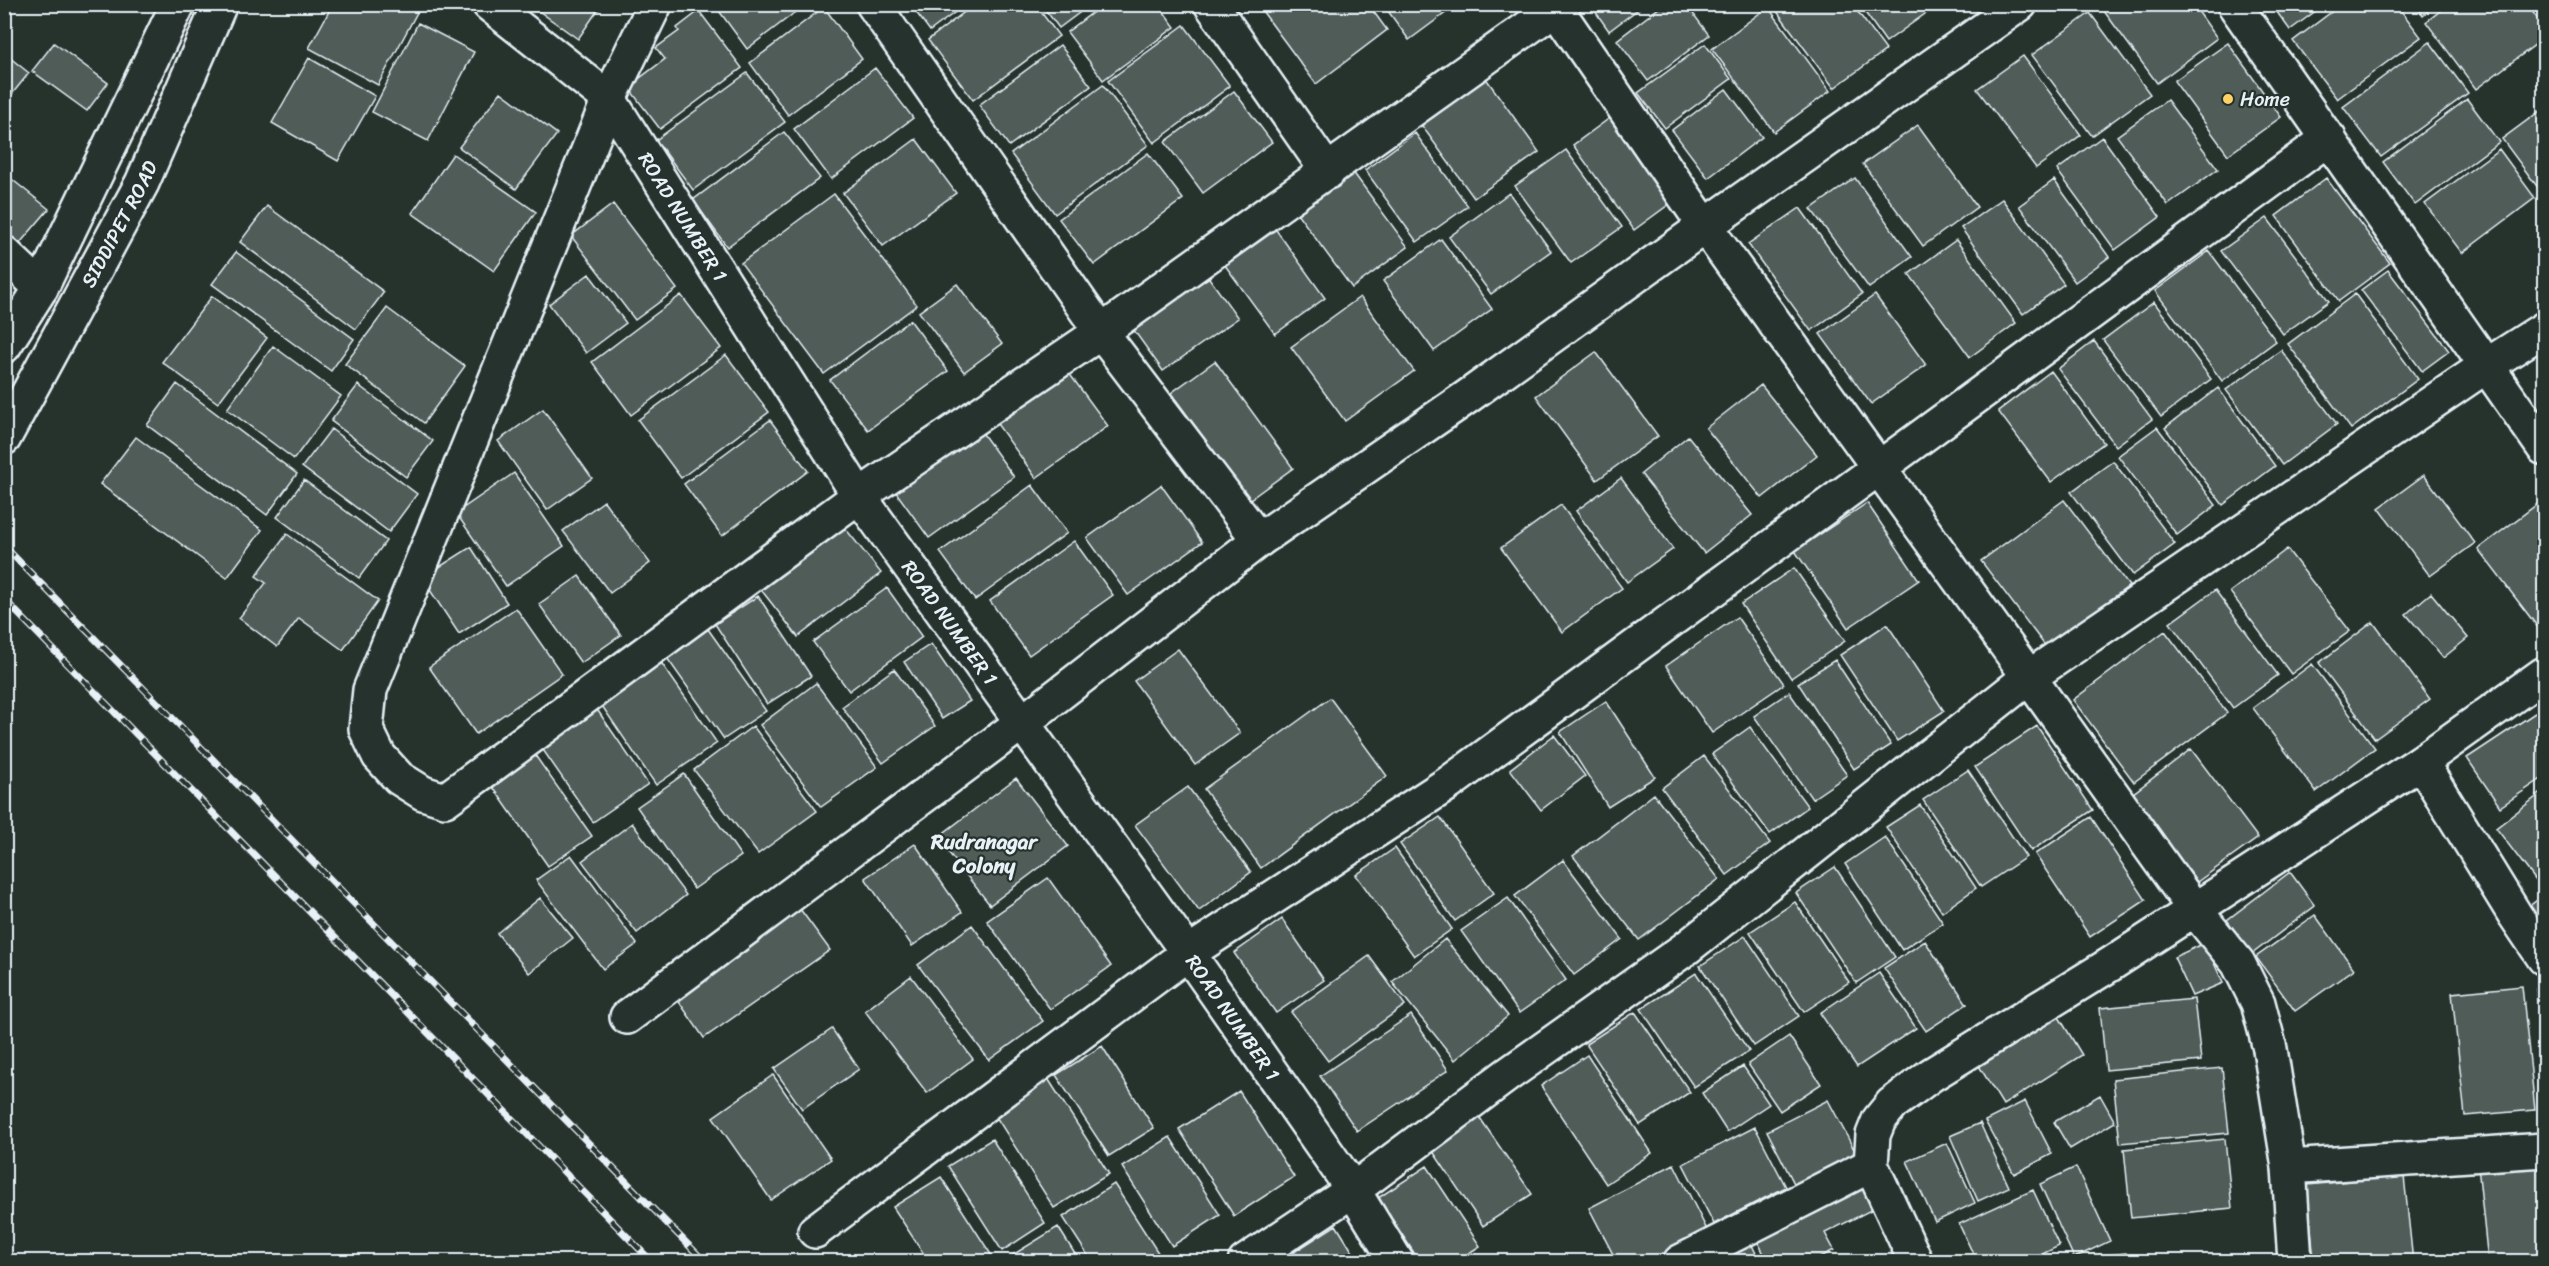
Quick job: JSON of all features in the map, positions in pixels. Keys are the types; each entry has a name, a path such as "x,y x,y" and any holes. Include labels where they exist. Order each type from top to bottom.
{"street":[{"name":"SIDDIPET ROAD","path":"4,345 41,288 178,4"},
{"name":"SIDDIPET ROAD","path":"4,438 142,183 220,4"},
{"name":"ROAD NUMBER 1","path":"489,4 609,99 859,496 1188,953 1353,1190 1397,1262"},
{"path":"655,4 609,99 370,690 366,729 379,756 399,778 423,793 445,800 859,496 1101,332 1328,172 1557,6 1705,226 1880,466 2194,909 2238,963 2258,1003 2270,1048 2289,1167 2295,1262"},
{"path":"873,4 1101,332 1259,540"},
{"path":"1211,4 1328,172"},
{"path":"627,1017 1023,722 1259,540 1467,397 2020,4"},
{"path":"2234,4 2544,448"},
{"path":"815,1232 1188,953 1449,783 2328,138"},
{"path":"4,253 41,288"},
{"path":"1245,1262 1353,1190 1507,1075 1685,949 2029,677 2486,366 2544,329"},
{"path":"1916,1262 1871,1165 1872,1135 1879,1120 1892,1104 1931,1075 2111,964 2421,762 2544,674"},
{"path":"2421,762 2544,958"},
{"path":"2289,1167 2544,1150"},
{"path":"1680,1262 1871,1165"}],"building":[{"path":"333,4 421,5 378,85 309,48"},
{"path":"529,4 602,4 578,39"},
{"path":"714,4 806,4 747,49"},
{"path":"910,4 966,4 930,31"},
{"path":"975,4 1035,4 1059,36 973,100 928,40"},
{"path":"1041,4 1091,4 1059,28"},
{"path":"1104,4 1158,4 1175,27 1103,80 1067,32"},
{"path":"1257,4 1368,4 1387,30 1316,84"},
{"path":"1383,4 1454,4 1455,6 1409,40"},
{"path":"1590,4 1645,4 1609,31"},
{"path":"1664,4 1686,4 1709,35 1648,81 1617,40"},
{"path":"1775,4 1852,4 1886,50 1834,88 1773,6"},
{"path":"1859,4 1935,4 1936,6 1886,42"},
{"path":"2104,4 2193,4 2217,38 2157,83 2101,7"},
{"path":"2271,4 2325,4 2290,30"},
{"path":"2342,4 2396,4 2421,37 2337,99 2293,41"},
{"path":"2415,4 2437,4 2423,15"},
{"path":"2449,4 2527,4 2544,28 2544,38 2476,89 2426,22"},
{"path":"824,7 862,59 788,115 750,63"},
{"path":"1768,7 1830,91 1774,132 1712,49"},
{"path":"699,11 742,68 660,129 628,87 665,59 656,48 679,31 677,28"},
{"path":"2090,13 2150,94 2092,136 2032,55"},
{"path":"418,23 474,52 428,141 372,112"},
{"path":"1184,25 1230,86 1154,143 1108,81"},
{"path":"2430,42 2468,93 2381,157 2343,107"},
{"path":"54,43 108,83 87,111 32,71"},
{"name":"Home","path":"2228,43 2281,117 2228,155 2174,81"},
{"path":"1705,44 1731,79 1665,128 1638,93"},
{"path":"1060,45 1091,86 1009,146 979,105"},
{"path":"4,53 29,73 4,104"},
{"path":"2023,56 2081,135 2036,168 1977,89"},
{"path":"309,58 375,96 338,161 272,123"},
{"path":"1477,66 1539,152 1474,198 1412,112"},
{"path":"875,68 913,118 831,179 794,129"},
{"path":"747,73 785,122 693,190 656,140"},
{"path":"1103,85 1148,145 1055,214 1011,154"},
{"path":"1726,89 1762,137 1708,178 1672,130"},
{"path":"1234,91 1272,142 1203,193 1165,142"},
{"path":"501,92 557,134 516,189 459,147"},
{"path":"2467,99 2499,142 2415,205 2383,162"},
{"path":"2167,100 2218,169 2168,205 2117,136"},
{"path":"2544,108 2544,191 2542,193 2502,139"},
{"path":"1618,112 1679,197 1634,230 1573,145"},
{"path":"1918,125 1977,207 1923,246 1863,164"},
{"path":"784,132 820,178 727,247 693,200"},
{"path":"1415,133 1468,206 1417,242 1365,170"},
{"path":"2102,137 2160,217 2115,250 2057,170"},
{"path":"916,139 956,193 883,246 843,193"},
{"path":"2499,149 2535,198 2462,253 2425,204"},
{"path":"1566,150 1622,227 1571,263 1515,186"},
{"path":"1148,153 1183,199 1094,265 1059,219"},
{"path":"453,154 536,212 494,271 412,213"},
{"path":"1353,172 1408,247 1352,288 1297,213"},
{"path":"4,173 49,209 15,249 4,240"},
{"path":"1855,178 1912,257 1869,288 1811,209"},
{"path":"2326,178 2390,263 2339,301 2276,216"},
{"path":"2054,180 2109,257 2075,282 2019,206"},
{"path":"1509,193 1551,251 1491,294 1449,237"},
{"path":"834,194 917,305 824,374 741,263"},
{"path":"2002,199 2064,284 2023,314 1961,228"},
{"path":"613,204 677,289 635,320 571,236"},
{"path":"267,206 384,292 356,329 240,242"},
{"path":"1800,208 1862,294 1811,331 1748,244"},
{"path":"2267,218 2329,301 2283,334 2221,251"},
{"path":"1269,220 1325,298 1275,334 1219,257"},
{"path":"1441,239 1492,309 1434,351 1383,281"},
{"path":"1956,240 2016,323 1970,357 1909,274"},
{"path":"2209,251 2276,341 2222,381 2155,291"},
{"path":"236,252 354,339 331,371 212,284"},
{"path":"1199,264 1238,318 1163,371 1125,318"},
{"path":"2388,270 2449,351 2422,371 2361,290"},
{"path":"589,274 626,323 586,353 549,304"},
{"path":"957,284 1002,344 964,372 919,312"},
{"path":"2355,294 2418,379 2351,429 2288,344"},
{"path":"681,295 721,348 631,415 592,362"},
{"path":"1875,295 1926,365 1871,404 1820,334"},
{"path":"212,296 267,338 218,403 162,362"},
{"path":"1360,297 1414,371 1345,421 1291,347"},
{"path":"2154,302 2211,379 2161,417 2103,340"},
{"path":"387,308 465,366 424,423 345,364"},
{"path":"910,320 948,371 868,430 830,380"},
{"path":"2094,341 2152,419 2116,446 2058,369"},
{"path":"273,346 341,396 294,459 227,409"},
{"path":"2281,350 2337,424 2282,465 2226,390"},
{"path":"1596,352 1658,436 1597,480 1536,396"},
{"path":"726,355 769,412 681,478 638,420"},
{"path":"1215,361 1293,468 1249,500 1171,393"},
{"path":"1063,365 1108,426 1036,478 992,417"},
{"path":"2051,371 2104,443 2051,482 1998,411"},
{"path":"177,384 297,474 267,515 147,425"},
{"path":"358,385 433,441 406,477 331,421"},
{"path":"1761,385 1817,455 1762,498 1706,428"},
{"path":"2218,388 2275,466 2223,505 2165,428"},
{"path":"543,409 592,478 547,510 498,441"},
{"path":"770,420 808,471 722,536 684,484"},
{"path":"978,427 1014,477 929,538 893,488"},
{"path":"2157,427 2216,505 2177,535 2118,456"},
{"path":"331,429 417,494 389,532 302,467"},
{"path":"1688,436 1752,515 1704,553 1641,474"},
{"path":"136,437 262,530 227,578 100,484"},
{"path":"2113,461 2175,544 2133,575 2071,492"},
{"path":"514,473 564,546 506,586 456,513"},
{"path":"2424,475 2475,543 2430,576 2379,508"},
{"path":"1621,478 1673,549 1627,582 1576,511"},
{"path":"304,480 386,541 359,578 277,517"},
{"path":"1032,485 1067,533 975,600 940,552"},
{"path":"1161,485 1202,542 1128,595 1087,538"},
{"path":"2544,499 2544,633 2543,634 2478,549"},
{"path":"2064,500 2129,586 2046,647 1981,561"},
{"path":"604,501 650,563 610,593 563,531"},
{"path":"1867,503 1919,580 1848,628 1795,551"},
{"path":"1561,505 1622,588 1562,632 1501,548"},
{"path":"837,518 881,573 798,637 755,582"},
{"path":"287,534 378,601 343,650 299,618 277,647 239,618 266,583 256,576"},
{"path":"1074,541 1113,595 1029,655 990,601"},
{"path":"471,547 507,603 459,634 422,578"},
{"path":"2287,549 2350,631 2291,674 2230,592"},
{"path":"1794,568 1845,641 1791,678 1741,604"},
{"path":"579,576 621,635 581,663 539,604"},
{"path":"887,588 922,637 849,691 813,642"},
{"path":"2215,590 2278,675 2233,708 2170,623"},
{"path":"2431,593 2468,638 2443,658 2406,614"},
{"path":"758,596 811,676 767,704 715,624"},
{"path":"516,608 562,674 476,734 429,667"},
{"path":"1737,617 1784,684 1712,733 1666,666"},
{"path":"2373,622 2430,699 2375,739 2319,663"},
{"path":"1887,624 1944,711 1897,741 1840,655"},
{"path":"708,629 766,711 724,739 667,658"},
{"path":"2165,631 2227,713 2134,782 2073,700"},
{"path":"931,644 970,701 942,719 904,662"},
{"path":"1178,649 1240,733 1195,765 1134,681"},
{"path":"1835,660 1891,745 1854,769 1798,683"},
{"path":"660,661 717,743 656,785 600,703"},
{"path":"2312,664 2375,748 2316,792 2253,708"},
{"path":"894,669 935,726 883,763 842,707"},
{"path":"816,683 877,767 821,807 760,725"},
{"path":"1789,692 1847,775 1812,799 1754,716"},
{"path":"1330,698 1387,776 1261,868 1204,789"},
{"path":"1606,701 1655,777 1608,807 1560,732"},
{"path":"2544,707 2544,777 2500,807 2467,758"},
{"path":"596,708 648,784 593,822 541,747"},
{"path":"753,726 817,811 758,854 694,770"},
{"path":"2037,726 2093,810 2031,851 1975,767"},
{"path":"1750,727 1808,807 1770,834 1712,754"},
{"path":"1554,735 1585,776 1541,810 1510,769"},
{"path":"2191,749 2258,838 2197,882 2132,794"},
{"path":"532,751 592,836 548,866 488,780"},
{"path":"1704,756 1770,843 1727,875 1662,788"},
{"path":"1968,770 2026,857 1981,887 1923,800"},
{"path":"684,774 741,856 694,889 637,807"},
{"path":"1016,778 1068,846 990,905 937,838"},
{"path":"1188,787 1251,872 1199,911 1135,825"},
{"path":"2544,791 2544,882 2540,886 2496,828"},
{"path":"1654,794 1719,879 1639,940 1573,856"},
{"path":"1920,805 1976,888 1942,912 1886,827"},
{"path":"1440,817 1494,893 1455,921 1400,844"},
{"path":"2091,817 2146,900 2090,937 2035,854"},
{"path":"632,823 686,895 637,933 582,861"},
{"path":"1885,837 1943,923 1902,950 1845,864"},
{"path":"915,844 962,912 912,946 865,878"},
{"path":"1395,848 1452,929 1414,956 1356,875"},
{"path":"571,855 637,944 603,969 536,880"},
{"path":"1563,860 1622,939 1574,975 1515,896"},
{"path":"1835,867 1895,957 1856,983 1796,893"},
{"path":"2290,872 2315,906 2252,954 2227,920"},
{"path":"1048,878 1111,966 1050,1009 987,921"},
{"path":"2544,895 2544,928 2528,907"},
{"path":"540,898 573,938 529,973 497,933"},
{"path":"1508,898 1566,980 1519,1013 1461,931"},
{"path":"1795,902 1849,982 1804,1012 1750,932"},
{"path":"800,909 830,950 704,1038 675,996"},
{"path":"2315,915 2354,969 2295,1011 2256,957"},
{"path":"1282,919 1324,980 1276,1013 1234,953"},
{"path":"972,925 1043,1021 989,1060 918,965"},
{"path":"1745,936 1799,1016 1754,1046 1700,966"},
{"path":"1445,939 1508,1016 1455,1060 1392,982"},
{"path":"1925,941 1967,1004 1926,1031 1884,968"},
{"path":"2205,943 2223,983 2192,996 2174,957"},
{"path":"1369,956 1405,1005 1328,1061 1291,1012"},
{"path":"1696,973 1749,1051 1694,1087 1641,1009"},
{"path":"1879,973 1916,1028 1857,1067 1820,1013"},
{"path":"911,976 973,1059 927,1093 865,1011"},
{"path":"2522,986 2535,1110 2465,1116 2452,993"},
{"path":"2544,988 2544,1074 2536,989"},
{"path":"2194,999 2201,1061 2106,1070 2100,1008"},
{"path":"1635,1012 1690,1092 1640,1125 1586,1044"},
{"path":"2056,1012 2082,1055 2003,1105 1976,1061"},
{"path":"1411,1015 1448,1070 1357,1131 1320,1076"},
{"path":"832,1029 859,1069 802,1109 774,1069"},
{"path":"1789,1036 1821,1084 1780,1111 1748,1064"},
{"path":"1102,1046 1154,1128 1109,1156 1056,1075"},
{"path":"1587,1055 1652,1153 1606,1184 1541,1086"},
{"path":"1743,1066 1769,1104 1727,1132 1702,1093"},
{"path":"2222,1068 2229,1133 2120,1143 2113,1079"},
{"path":"773,1075 831,1159 771,1200 713,1117"},
{"path":"1047,1077 1109,1174 1054,1208 993,1112"},
{"path":"1239,1091 1294,1177 1234,1216 1179,1129"},
{"path":"2100,1095 2115,1122 2070,1149 2054,1122"},
{"path":"1828,1100 1859,1159 1798,1191 1767,1131"},
{"path":"2025,1101 2052,1154 2014,1174 1985,1121"},
{"path":"1480,1118 1532,1194 1483,1226 1432,1150"},
{"path":"1980,1123 2009,1187 1978,1201 1950,1136"},
{"path":"1755,1127 1786,1187 1714,1224 1683,1164"},
{"path":"1170,1137 1220,1215 1172,1246 1122,1167"},
{"path":"992,1139 1045,1223 1002,1251 948,1166"},
{"path":"2225,1139 2232,1208 2131,1218 2124,1149"},
{"path":"1947,1143 1975,1203 1935,1222 1907,1161"},
{"path":"2544,1159 2544,1262 2488,1262 2478,1166"},
{"path":"1674,1164 1709,1234 1655,1262 1617,1262 1589,1208"},
{"path":"1427,1166 1480,1246 1455,1262 1420,1262 1378,1198"},
{"path":"2076,1167 2110,1241 2074,1258 2040,1184"},
{"path":"1871,1175 1885,1203 1825,1233 1834,1250 1812,1262 1768,1262 1754,1234"},
{"path":"2404,1176 2413,1262 2314,1262 2307,1185"},
{"path":"941,1177 992,1256 984,1262 929,1262 893,1207"},
{"path":"1114,1184 1164,1262 1092,1262 1063,1217"},
{"path":"2033,1190 2059,1246 2026,1262 1977,1262 1959,1224"},
{"path":"1336,1225 1359,1262 1300,1262 1294,1252"},
{"path":"1058,1227 1080,1262 1015,1262 1011,1256"},
{"path":"1751,1243 1760,1262 1715,1262"},
{"path":"2126,1253 2127,1262 2070,1262 2069,1259"}],"railway":[{"path":"4,546 705,1262"},
{"path":"4,599 652,1262"}],"place":[{"name":"Home","path":"2228,99"}],"district":[{"name":"Rudranagar Colony","path":"984,854"}]}
